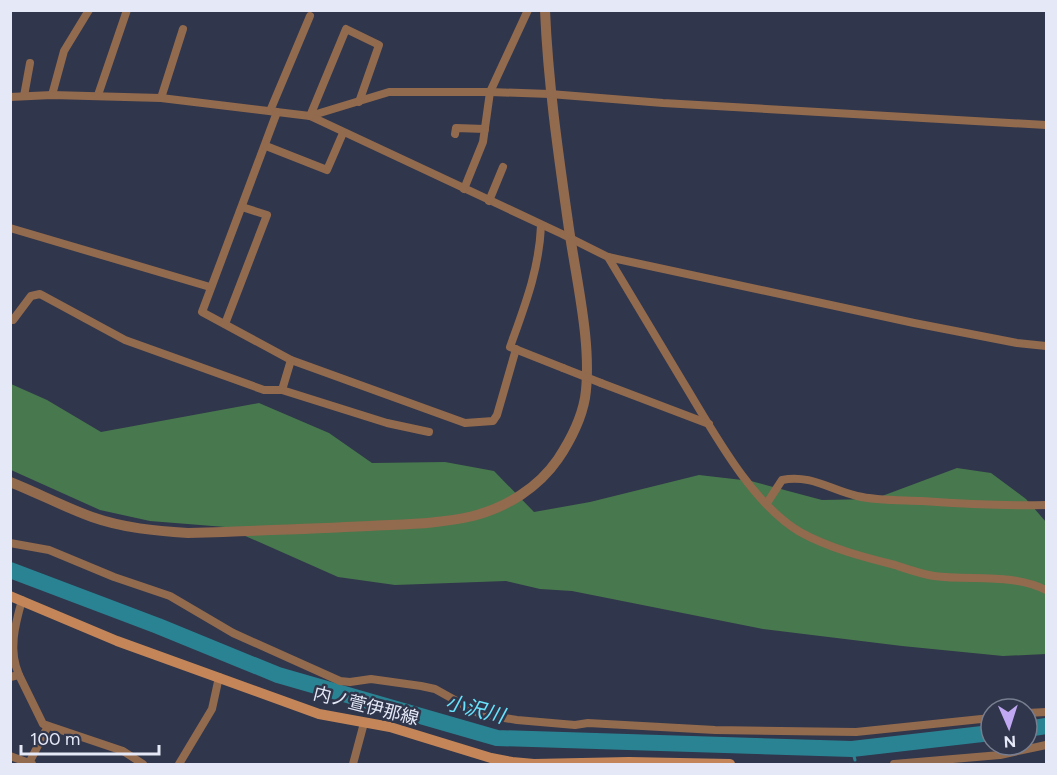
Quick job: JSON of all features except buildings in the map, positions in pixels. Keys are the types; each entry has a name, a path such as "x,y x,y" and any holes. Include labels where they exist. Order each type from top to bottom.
{"main road":[{"name":"内ノ萱伊那線","path":"10,596 117,641 319,714 390,727 491,758 534,764 629,762 730,765"}],"street":[{"path":"52,95 64,51 89,10"},
{"path":"98,95 127,10"},
{"path":"464,189 483,142 490,92 528,10"},
{"path":"10,482 108,521 152,531 188,533 427,523 472,516 499,507 524,493 544,477 566,448 582,408 587,363 582,307 550,94 545,10"},
{"path":"309,15 274,112 266,146 202,312 291,360 465,423 493,421 497,415 516,349"},
{"path":"161,98 183,29"},
{"path":"310,116 346,29 379,45 358,102"},
{"path":"24,96 30,63"},
{"path":"310,116 389,92 490,92 1047,125"},
{"path":"10,97 98,95 161,98 310,116 608,257 914,323 1017,343 1047,346"},
{"path":"455,134 456,128 485,129"},
{"path":"266,146 327,170 343,133"},
{"path":"489,201 503,167"},
{"path":"225,324 267,215 242,207"},
{"path":"541,226 540,253 534,279 510,347 708,424"},
{"path":"10,228 210,287"},
{"path":"608,257 708,424 749,486 782,518 800,531 860,555 933,576 1017,580 1047,590"},
{"path":"10,320 13,320 31,296 40,294 125,340 264,390 282,390 387,423 429,432"},
{"path":"282,390 291,360"},
{"path":"767,503 782,480 794,477 806,478 857,496 879,499 976,505 1047,505"},
{"path":"10,543 49,550 114,577 170,596 232,633 340,681 371,679 435,689 480,714 574,725 588,723 774,732 856,732 979,719"},
{"path":"22,600 13,638 15,676 39,720 48,726 123,752 143,765"},
{"path":"179,765 212,709 219,676"},
{"path":"353,765 364,723"},
{"path":"10,756 31,764 48,726"},
{"path":"894,765 1000,755 1046,748"}],"green space":[{"path":"11,384 47,400 101,432 259,403 329,433 372,463 445,462 494,471 534,512 590,502 699,475 751,481 822,500 874,499 957,468 991,473 1026,499 1046,522 1046,654 1003,656 763,629 572,591 540,589 506,581 395,585 338,577 225,527 150,521 100,510 11,470"}],"waterway":[{"name":"小沢川","path":"10,570 158,626 278,675 497,738 852,749 979,734"},
{"name":"小沢川","path":"1039,727 1046,726"},
{"path":"852,749 855,760"}]}
